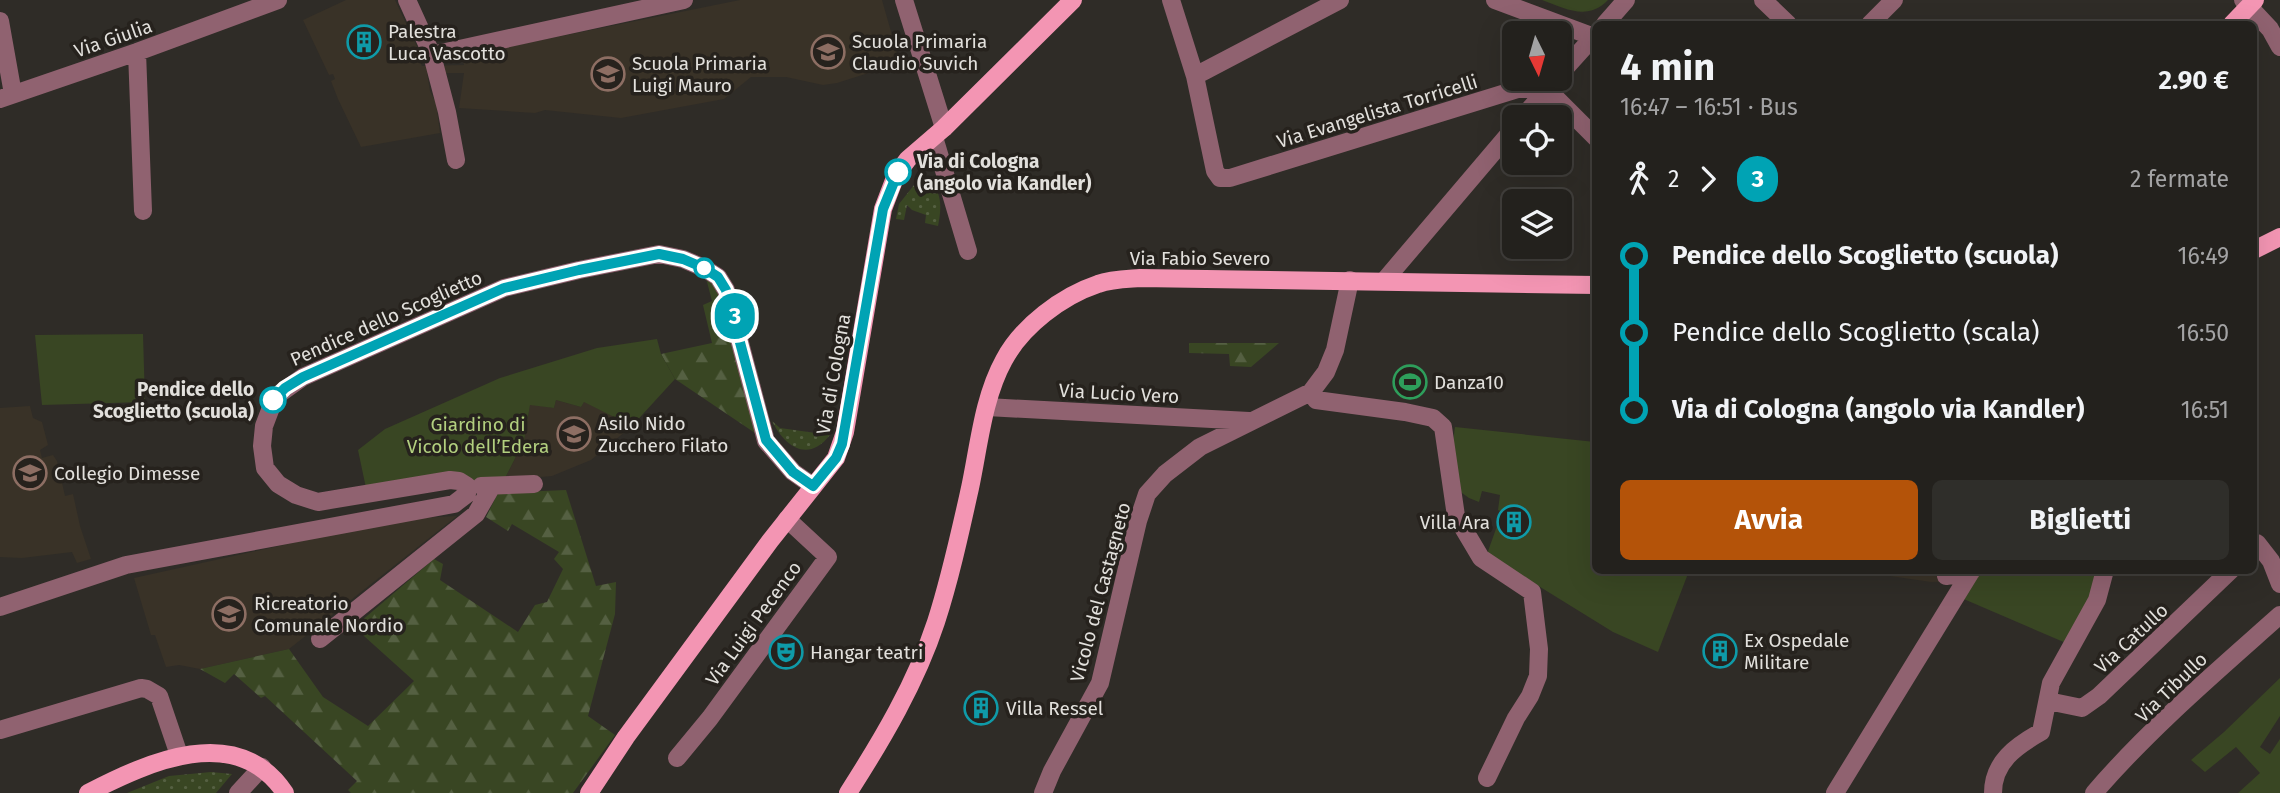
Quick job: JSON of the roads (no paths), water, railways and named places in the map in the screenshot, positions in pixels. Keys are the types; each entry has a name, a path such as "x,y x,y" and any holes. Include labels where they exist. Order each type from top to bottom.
{"main road":[{"name":"Via di Cologna","path":"589,793 626,737 787,519 836,458 842,444 883,209 896,175 908,159 939,133 1073,0"},
{"path":"2234,21 2249,2"},
{"path":"2257,248 2280,237"},
{"name":"Via Fabio Severo","path":"848,793 893,718 936,622 987,408 1005,358 1022,335 1069,297 1098,284 1140,278 1592,285"},
{"path":"88,793 140,768 179,755 226,754 238,756 262,768 285,793"}],"street":[{"name":"Via Giulia","path":"7,97 278,0"},
{"path":"407,0 432,55 456,160"},
{"path":"432,55 684,0"},
{"path":"904,0 968,251"},
{"path":"1171,0 1195,76 1340,0"},
{"path":"1495,0 1592,25"},
{"path":"1610,21 1626,0"},
{"path":"1763,0 1785,21"},
{"path":"1873,21 1894,0"},
{"path":"2249,2 2280,47"},
{"path":"0,21 7,97"},
{"path":"1572,62 1592,41"},
{"path":"137,52 143,211"},
{"name":"Via Evangelista Torricelli","path":"1195,76 1216,171 1220,178 1230,178 1512,91"},
{"path":"1533,105 1545,91"},
{"path":"1561,91 1592,133"},
{"path":"1384,281 1502,142"},
{"name":"Pendice dello Scoglietto","path":"467,486 450,480 318,502 296,495 278,484 265,468 262,446 267,413 275,397 303,377 504,288 659,254 683,259 718,277 726,290 766,440 793,472 813,486"},
{"path":"1350,280 1335,350 1326,372 1311,392 1316,400 1405,412 1433,418 1443,427 1456,516 1481,558 1532,592 1539,649 1538,677 1487,778"},
{"name":"Vicolo del Castagneto","path":"1043,793 1100,683 1138,521 1147,494 1186,456 1249,421 1311,392"},
{"name":"Via Lucio Vero","path":"987,408 1249,421"},
{"path":"0,607 89,576 137,563 454,504 467,494 467,486 534,484"},
{"path":"320,639 476,514 492,486"},
{"name":"Via Luigi Pecenco","path":"677,758 828,557 787,519"},
{"path":"2257,547 2272,561 2280,584"},
{"path":"1946,576 1956,574"},
{"path":"1835,793 1969,574"},
{"name":"Via Catullo","path":"1993,793 1999,766 2041,732 2051,683 2097,600 2104,574"},
{"name":"Via Catullo","path":"2048,701 2082,708 2099,696 2227,574"},
{"name":"Via Tibullo","path":"2094,793 2130,754 2203,684 2280,615"},
{"path":"0,730 141,688 159,696 179,755"},
{"path":"238,793 262,768"}],"place":[{"name":"Palestra Luca Vascotto","path":"364,42"},
{"name":"Scuola Primaria Claudio Suvich","path":"828,52"},
{"name":"Scuola Primaria Luigi Mauro","path":"608,74"},
{"name":"Via di Cologna (angolo via Kandler)","path":"898,172"},
{"name":"Danza10","path":"1410,382"},
{"name":"Pendice dello Scoglietto (scuola)","path":"273,400"},
{"name":"Asilo Nido Zucchero Filato","path":"574,434"},
{"name":"Collegio Dimesse","path":"30,473"},
{"name":"Villa Ara","path":"1514,522"},
{"name":"Ricreatorio Comunale Nordio","path":"229,614"},
{"name":"Ex Ospedale Militare","path":"1720,651"},
{"name":"Hangar teatri","path":"786,652"},
{"name":"Villa Ressel","path":"981,708"}],"park label":[{"name":"Giardino di Vicolo dell’Edera","path":"478,435"}]}
